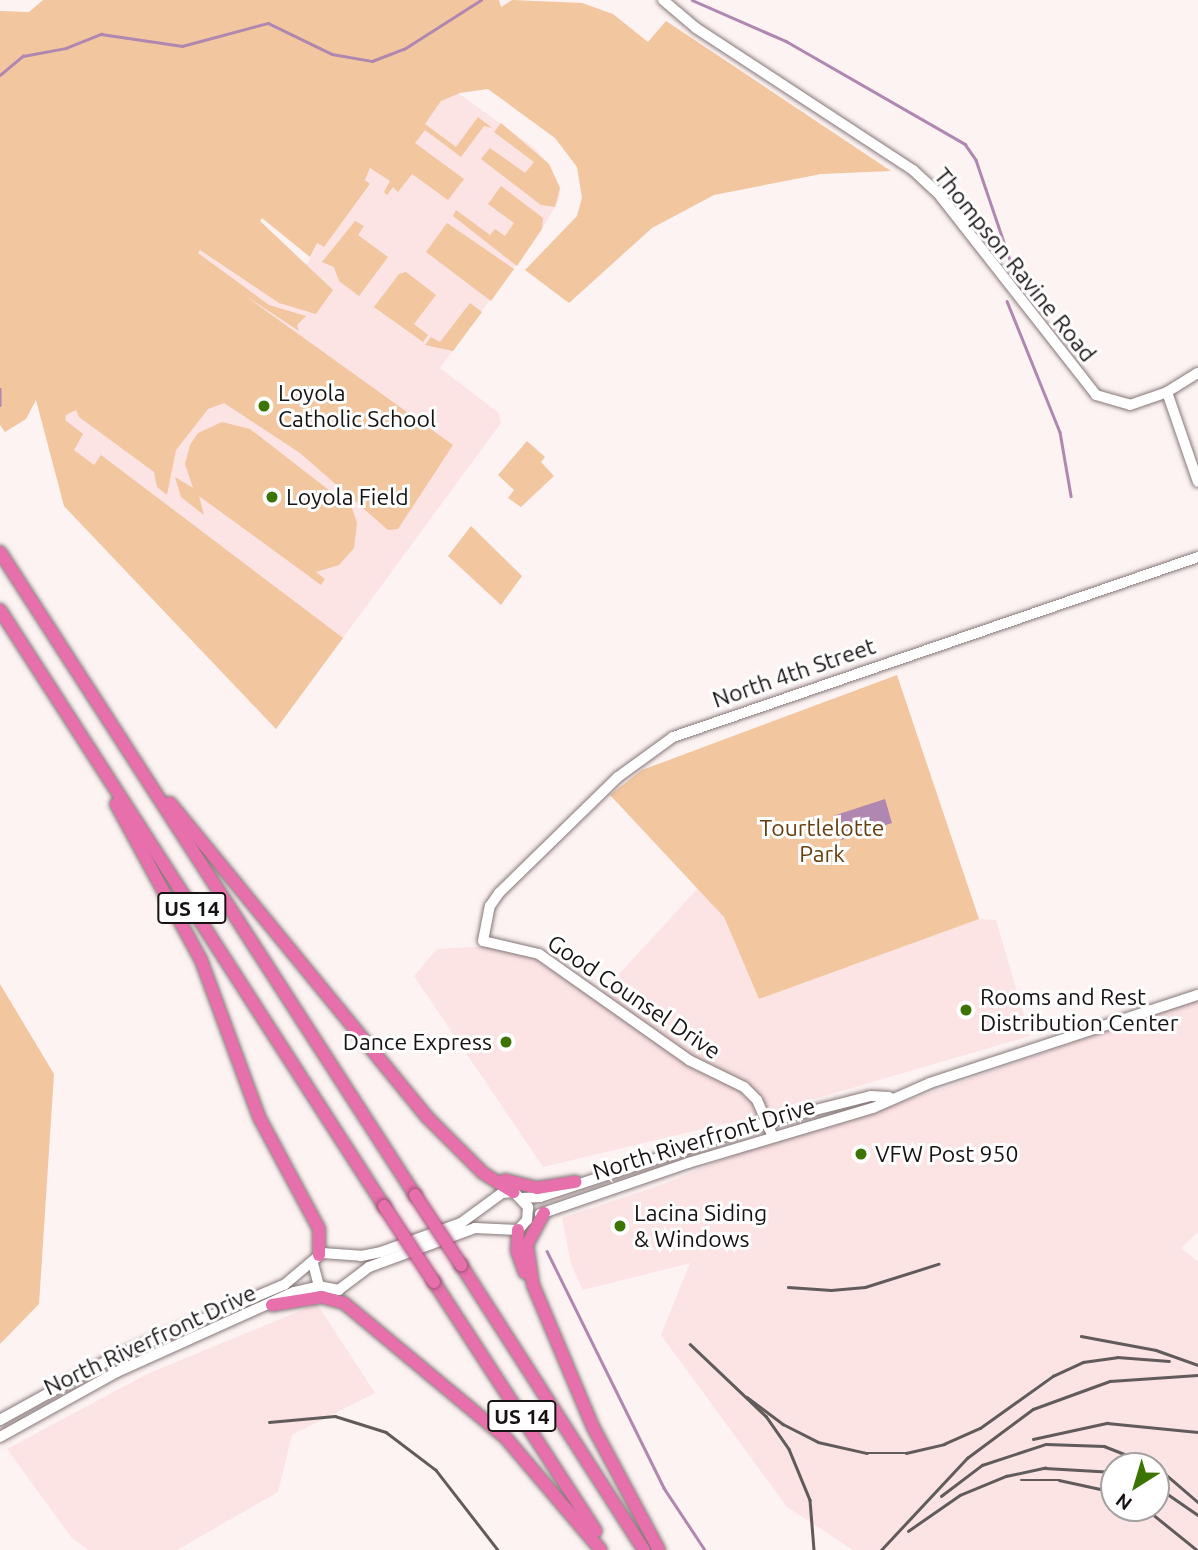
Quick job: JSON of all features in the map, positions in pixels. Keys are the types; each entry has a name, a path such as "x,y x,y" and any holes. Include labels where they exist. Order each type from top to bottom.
{"highway":[{"name":"US 14","path":"0,552 85,688 644,1550"},
{"name":"US 14","path":"0,610 608,1550"},
{"path":"85,688 219,867 426,1116 463,1153 518,1195"},
{"path":"81,735 201,960 259,1117 319,1229 316,1259"},
{"path":"463,1153 518,1185 537,1188 576,1182"},
{"path":"533,1285 527,1245 544,1213"},
{"path":"522,1225 518,1258 533,1285 593,1427 659,1550"},
{"path":"272,1305 326,1292 413,1358 505,1437 601,1550"}],"main road":[{"name":"Thompson Ravine Road","path":"663,0 696,28 913,170 937,192 1096,395 1130,405 1167,392 1198,373"},
{"path":"1167,392 1198,482"},
{"name":"North 4th Street","path":"483,941 490,906 499,893 618,777 673,737 1198,557"},
{"name":"Good Counsel Drive","path":"483,941 528,950 553,963 688,1060 752,1093 773,1137"},
{"name":"North Riverfront Drive","path":"522,1225 544,1213 773,1137 873,1108 894,1097 1198,995"},
{"name":"North Riverfront Drive","path":"473,1223 496,1196 540,1197 576,1182 768,1122 871,1096 894,1097"},
{"path":"369,1261 335,1250 316,1259 326,1292 339,1290 369,1261 473,1223 522,1225 518,1195"},
{"name":"North Riverfront Drive","path":"0,1420 114,1357 284,1284 316,1259"},
{"name":"North Riverfront Drive","path":"0,1437 117,1372 272,1305"}],"shaded area":[{"name":"Loyola Catholic School","path":"458,93 533,147 549,164 560,188 559,200 542,229 440,368 499,413 501,423 276,729 64,506 37,392 188,223 308,264 317,243 324,247 370,185 365,180 370,168 431,106"},
{"path":"885,799 892,823 841,840 833,816"},
{"path":"698,888 724,917 759,999 979,919 996,920 1030,1036 753,1117 543,1167 414,976 437,949 490,946 539,959 599,996"},
{"path":"1198,999 1198,1232 1181,1248 1198,1262 1198,1550 853,1550 787,1507 661,1335 690,1263 583,1290 571,1264 562,1218 661,1185 770,1140 835,1126"},
{"path":"317,1304 375,1393 292,1435 278,1492 177,1550 88,1550 71,1537 7,1449 147,1374"}],"green space":[{"path":"43,0 499,0 501,7 512,0 582,3 613,14 648,42 666,21 891,171 821,174 714,195 652,228 569,303 525,270 577,216 582,198 577,167 555,138 488,89 460,93 441,101 425,124 456,147 478,117 492,128 484,126 461,157 425,130 415,143 464,179 448,200 412,174 398,192 393,187 387,195 384,192 390,181 370,168 365,180 370,184 324,247 317,243 310,257 262,218 260,221 333,290 316,314 279,303 200,250 198,253 269,305 306,316 297,325 299,331 244,295 453,445 398,529 388,530 300,453 224,403 208,409 176,450 167,495 157,487 154,472 79,417 76,410 66,415 65,420 83,434 74,450 94,465 101,455 343,638 276,729 64,506 36,400 26,419 5,432 0,425 0,11 29,12"},
{"path":"501,123 549,164 560,188 555,207 541,205 481,159 490,148 525,173 534,162 494,132"},
{"path":"501,186 543,218 542,229 517,266 453,216 456,210 490,235 495,229 505,236 514,223 488,204"},
{"path":"355,221 364,226 358,235 388,257 359,296 339,281 334,267 322,262"},
{"path":"447,223 514,269 491,301 426,252"},
{"path":"406,272 436,295 414,324 428,335 423,342 374,307 399,274"},
{"path":"470,303 482,312 453,351 425,345 431,337 440,342"},
{"path":"222,422 250,429 352,508 357,523 354,548 339,565 316,572 325,579 321,585 199,496 204,515 181,497 175,477 193,488 185,464 190,445 198,433"},
{"path":"527,441 545,457 541,462 554,476 521,507 508,498 514,490 498,475"},
{"path":"471,526 522,576 501,605 448,556"},
{"name":"Tourtlelotte Park","path":"897,675 979,919 759,999 724,917 610,795 642,770"},
{"path":"0,984 54,1074 39,1304 0,1344"}],"waterway":[{"path":"0,75 23,56 66,48 101,34 182,46 268,23 332,54 372,61 404,49 481,0"},
{"path":"692,0 786,41 965,144 976,160 1020,289"},
{"path":"1007,301 1060,432 1071,496"},
{"path":"0,389 0,405"},
{"path":"547,1251 664,1488 705,1550"}],"railway":[{"path":"788,1287 831,1290 865,1287 938,1264"},
{"path":"1081,1336 1156,1350 1198,1365"},
{"path":"690,1344 766,1416 789,1449 810,1500 814,1550"},
{"path":"747,1397 783,1424 818,1442 867,1453 906,1453 944,1444 980,1428 1053,1376 1083,1362 1117,1357 1169,1361"},
{"path":"881,1550 967,1458 1033,1409 1110,1381 1198,1375"},
{"path":"269,1422 335,1416 386,1432 436,1470 498,1550"},
{"path":"1033,1439 1107,1423 1198,1432"},
{"path":"941,1496 982,1465 1046,1444 1104,1446 1119,1452"},
{"path":"908,1531 960,1495 1006,1476 1045,1468 1100,1471"},
{"path":"1170,1478 1198,1502"},
{"path":"1021,1480 1059,1480 1100,1489"},
{"path":"1170,1496 1198,1515"},
{"path":"1162,1522 1197,1550"}],"place":[{"name":"Loyola Catholic School","path":"264,406"},
{"name":"Loyola Field","path":"272,497"},
{"name":"Rooms and Rest Distribution Center","path":"966,1010"},
{"name":"Dance Express","path":"506,1042"},
{"name":"VFW Post 950","path":"861,1154"},
{"name":"Lacina Siding & Windows","path":"620,1226"}]}
